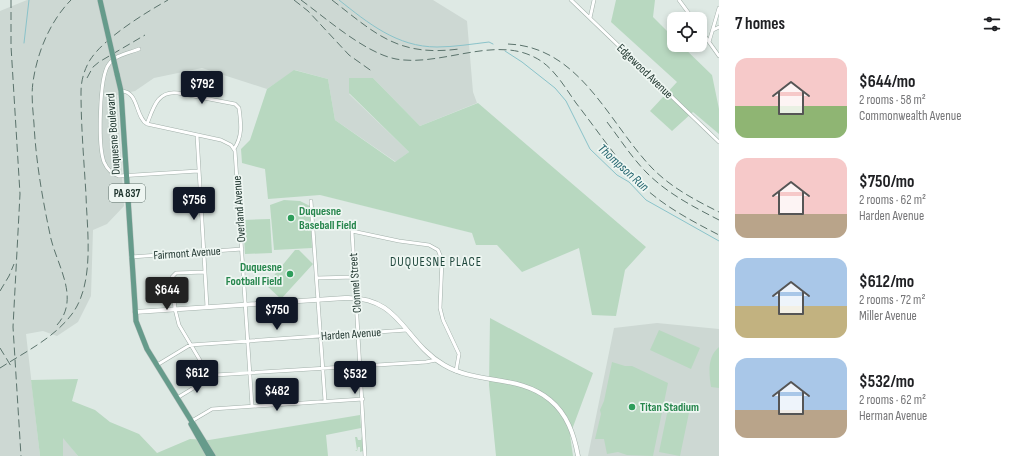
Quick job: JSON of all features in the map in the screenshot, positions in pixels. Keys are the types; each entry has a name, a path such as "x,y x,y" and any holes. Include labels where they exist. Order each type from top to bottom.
{"main road":[{"name":"Duquesne Boulevard","path":"100,0 121,91 135,312 140,334 190,422 213,456"},
{"name":"Duquesne Boulevard","path":"198,434 209,456"}],"street":[{"name":"Edgewood Avenue","path":"571,0 719,142"},
{"path":"590,18 594,0"},
{"path":"679,0 688,12"},
{"path":"710,42 719,8"},
{"path":"713,30 719,27"},
{"path":"707,38 719,56"},
{"path":"139,49 111,61 106,68 103,79 100,125 103,156 110,171 118,176 198,171"},
{"path":"121,91 128,94 134,100 140,117 147,124 224,141 234,149 240,140 241,129 239,108 235,104 178,93 169,93 157,100 147,124"},
{"path":"197,135 207,307"},
{"name":"Overland Avenue","path":"234,149 252,406"},
{"path":"311,200 325,401"},
{"name":"Clonmel Street","path":"365,456 363,399 352,231 372,234 399,241 429,244 435,247 440,253 442,264 440,308 443,320 459,354 456,371"},
{"name":"Fairmont Avenue","path":"131,257 242,249"},
{"path":"204,272 173,274 175,309 179,325 210,377"},
{"path":"317,278 355,277"},
{"path":"135,312 356,298 373,301 385,306 396,316 421,347 436,360 456,371 478,378 519,384 545,396 557,406 568,422 578,456"},
{"name":"Harden Avenue","path":"157,365 190,345 407,330"},
{"path":"176,398 210,377 436,360"},
{"path":"190,422 212,409 363,399"}],"shaded area":[{"path":"27,0 433,0 467,21 473,92 477,103 420,126 373,78 349,94 409,152 396,162 335,120 328,79 295,70 267,89 202,68 154,78 135,91 117,95 124,206 107,224 93,230 91,296 78,322 57,336 43,331 26,334 40,456 0,456 0,11"},
{"path":"657,323 719,329 719,456 588,456 614,328"},
{"path":"63,437 78,456 63,456"}],"green space":[{"path":"616,0 655,0 653,17 667,31 667,52 688,52 712,75 719,109 719,134 693,112 672,131 650,111 677,82 611,22"},
{"path":"294,70 328,79 335,120 395,162 409,152 349,93 349,78 373,78 420,126 478,103 646,247 625,270 616,316 592,315 579,248 522,272 497,245 476,245 472,233 320,195 268,199 265,169 242,163 241,149 250,140 267,89"},
{"name":"Duquesne Baseball Field","path":"284,200 300,201 310,206 312,248 274,250 270,205"},
{"path":"270,219 272,253 245,254 243,220"},
{"name":"Duquesne Football Field","path":"295,250 299,250 313,264 281,299 266,285"},
{"path":"490,318 593,373 570,435 573,456 496,456 489,385"},
{"path":"659,330 700,348 691,369 650,350"},
{"path":"719,347 719,388 711,387 709,371 712,356"},
{"name":"Titan Stadium","path":"612,362 625,366 632,366 668,383 653,456 627,455 618,452 607,454 604,439 595,439 601,414 600,410 604,401"},
{"path":"78,379 72,401 95,410 110,422 139,434 157,453 190,439 209,440 360,415 361,428 326,435 328,456 78,456 63,438 63,456 40,456 31,380"},
{"path":"669,404 690,408 680,456 659,452"},
{"path":"362,436 363,451 360,452 360,447 358,447 357,451 355,451 357,450 355,437 357,437 358,440 361,440"}],"waterway":[{"name":"Thompson Run","path":"24,43 29,0"},
{"name":"Thompson Run","path":"339,0 372,25 409,43 437,47 489,42 493,44"},
{"name":"Thompson Run","path":"505,51 522,62 555,88 566,101 590,149 617,175 629,182 646,200 719,241"}],"railway":[{"path":"11,0 11,46 20,194 13,327 21,456"},
{"path":"57,325 64,315 67,305 67,294 62,272 51,239 43,197 36,153 32,92 35,71 41,49 57,18 71,0"},
{"path":"0,368 39,344 65,323 79,301 84,287 87,272 88,240 81,92 82,80 86,68 96,52 105,43 137,19 168,0"},
{"path":"294,0 308,11 349,55 373,72"},
{"path":"301,0 359,43 384,56 396,59 430,59 501,50 518,51 534,57 541,61 558,77 609,147 639,183 671,208 719,235"},
{"path":"332,0 375,33 404,46 420,50 438,51 459,49"},
{"path":"87,78 93,67 99,62 145,35"},
{"path":"508,44 533,48 555,58 574,73 607,110 637,151 660,176 676,188 719,212"},
{"path":"607,122 636,161 655,181 682,200 719,220"},
{"path":"0,291 14,264"},
{"path":"0,348 11,366"}],"place":[{"name":"Duquesne Baseball Field","path":"291,218"},
{"name":"Duquesne Football Field","path":"290,274"},
{"name":"Titan Stadium","path":"632,407"}],"district":[{"name":"DUQUESNE PLACE","path":"436,261"}]}
